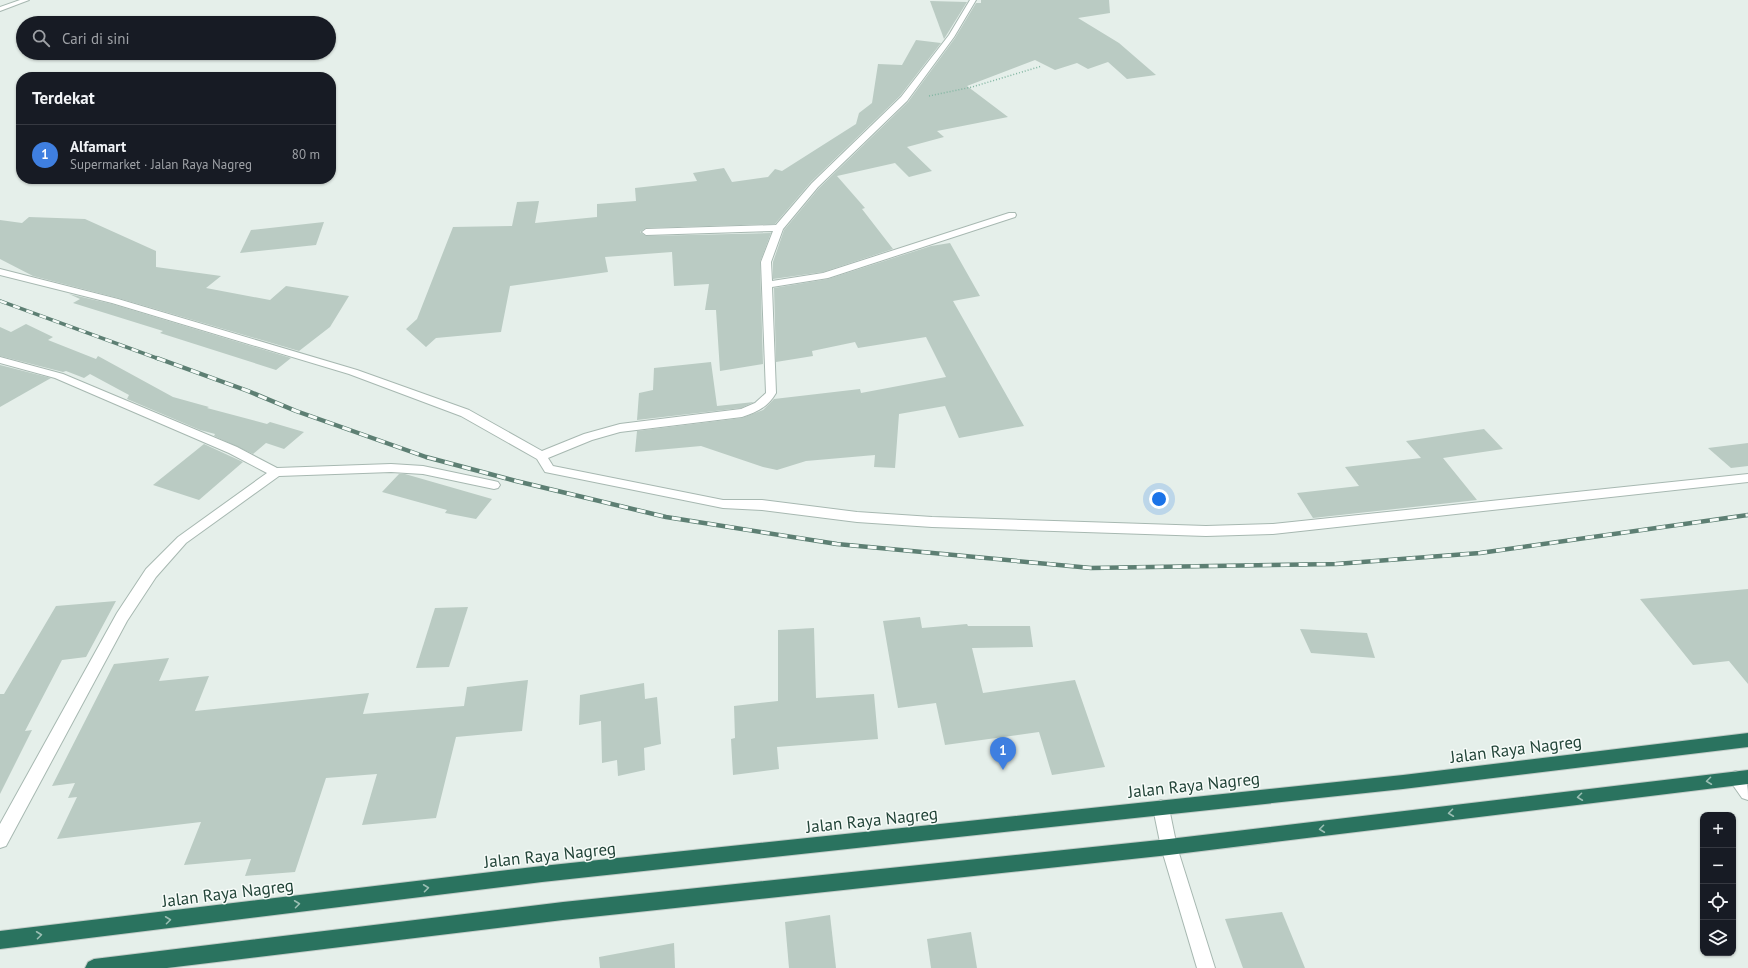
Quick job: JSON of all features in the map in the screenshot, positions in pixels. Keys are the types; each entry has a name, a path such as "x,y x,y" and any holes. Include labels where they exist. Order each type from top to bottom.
{"highway":[{"name":"Jalan Raya Nagreg","path":"0,940 542,874 1403,782 1748,740"},
{"path":"94,968 563,911 1169,847 1742,777"}],"street":[{"path":"0,9 26,0"},
{"path":"541,456 588,437 620,428 742,413 766,402 771,394 766,262 778,228 815,185 904,99 952,36 973,0"},
{"path":"767,285 825,276 1012,215"},
{"path":"646,232 778,228"},
{"path":"0,272 115,301 353,372 465,413 541,456 549,469 723,504 762,505 858,517 932,522 1221,530 1273,529 1748,478"},
{"path":"0,360 59,376 233,450 276,472 360,469 423,470 494,485"},
{"path":"0,840 122,616 151,573 182,540 276,472"},
{"path":"1742,777 1748,793"},
{"path":"1161,808 1169,847 1206,968"}],"path":[{"path":"904,99 943,95 1042,66"}],"building":[{"path":"981,0 1109,0 1110,13 1078,18 1119,43 1156,75 1127,79 1108,62 1088,69 1077,63 1055,70 1035,60 967,86 1008,117 937,131 944,137 907,147 932,171 909,177 895,163 837,176 865,208 862,209 893,249 823,272 773,279 773,262 784,230 819,188 908,102 955,38 976,3 981,3"},
{"path":"930,1 967,2 944,39"},
{"path":"916,40 941,43 900,96 811,182 775,224 646,228 640,232 646,236 771,233 760,262 763,364 720,371 716,310 705,310 709,284 674,286 672,252 605,257 608,272 510,286 501,332 436,338 426,347 406,329 417,319 453,227 512,226 517,202 539,201 535,223 597,217 597,204 636,201 635,188 697,181 693,173 724,168 732,182 768,177 775,169 782,171 856,124 859,113 872,103 878,64 902,65"},
{"path":"29,217 85,219 156,251 156,267 221,276 206,288 270,300 286,286 349,296 330,327 299,351 118,298 33,276 0,259 0,220 22,223"},
{"path":"324,222 316,245 240,253 251,230"},
{"path":"950,243 980,296 953,301 1024,426 959,438 945,406 899,414 895,468 874,467 875,455 806,461 777,470 763,467 701,446 635,452 637,431 742,418 763,410 774,399 860,389 861,393 946,377 926,337 858,348 855,342 812,351 813,356 776,362 774,288 828,279 931,246"},
{"path":"69,294 112,304 291,358 276,370 160,333 163,331 73,303 80,299"},
{"path":"26,324 53,337 48,340 96,359 98,356 173,397 209,407 207,408 267,424 270,422 304,432 284,449 266,443 253,454 214,436 215,434 200,430 127,399 129,395 90,374 84,378 66,371 63,372 0,356 0,327 11,332"},
{"path":"711,362 717,406 754,402 741,408 637,420 639,393 653,390 654,368"},
{"path":"0,365 51,378 0,407"},
{"path":"1484,429 1503,449 1443,458 1477,500 1313,518 1297,493 1359,486 1345,467 1421,458 1406,441"},
{"path":"1748,443 1748,466 1731,468 1708,448"},
{"path":"204,444 243,462 199,500 153,485"},
{"path":"399,474 405,474 492,499 476,519 445,513 447,510 382,492"},
{"path":"1748,589 1748,684 1729,661 1693,665 1640,599"},
{"path":"116,601 86,657 62,660 25,731 32,730 0,794 0,694 4,694 56,606"},
{"path":"468,607 449,667 416,668 435,608"},
{"path":"920,617 922,628 967,624 968,626 1030,626 1033,647 972,648 983,693 1075,680 1105,767 1052,775 1039,732 945,745 936,703 898,708 883,621"},
{"path":"814,628 816,698 874,694 878,739 777,747 779,769 733,775 731,739 735,738 734,706 778,701 778,630"},
{"path":"1300,629 1367,633 1375,658 1311,653"},
{"path":"169,658 159,681 209,676 195,711 369,693 363,714 464,706 467,687 528,680 522,731 456,737 436,818 362,825 377,774 326,778 295,872 245,876 251,859 184,865 201,822 57,839 77,797 68,798 75,783 52,786 114,664"},
{"path":"644,683 645,699 657,697 661,744 644,748 645,770 618,776 617,760 602,763 601,721 579,725 580,695"},
{"path":"1282,912 1305,968 1243,968 1225,919"},
{"path":"830,915 836,968 789,968 785,922"},
{"path":"971,932 977,968 931,968 927,939"},
{"path":"674,943 675,968 600,968 599,957"}],"railway":[{"path":"0,301 159,359"},
{"path":"157,358 248,391 296,411 426,457 516,481 666,517 837,544 1091,568 1336,564 1480,553 1748,515"}],"place":[{"name":"Alfamart","path":"1003,770"}]}
